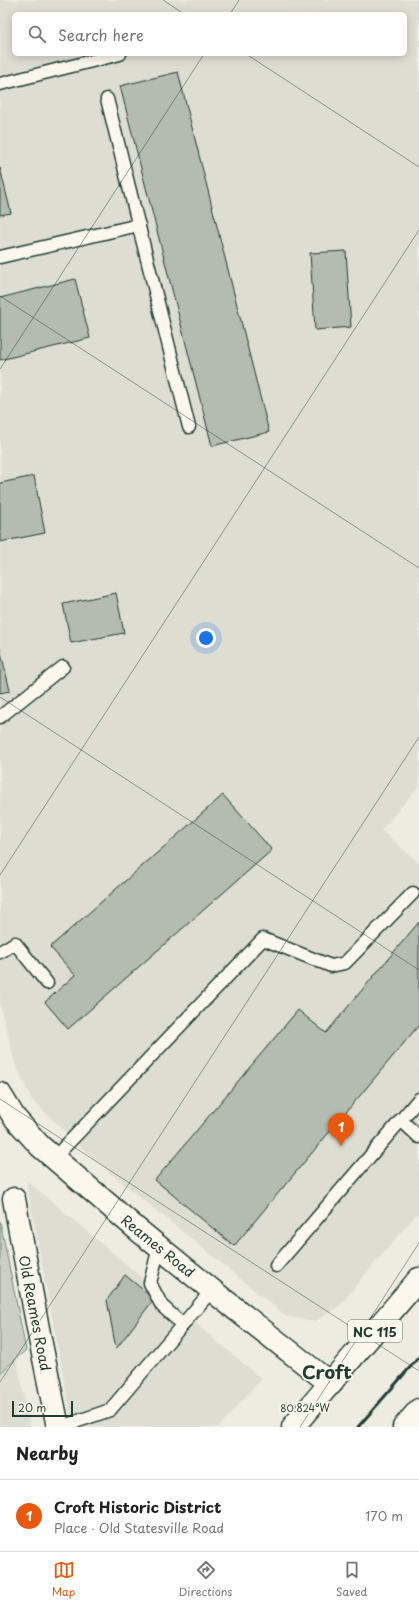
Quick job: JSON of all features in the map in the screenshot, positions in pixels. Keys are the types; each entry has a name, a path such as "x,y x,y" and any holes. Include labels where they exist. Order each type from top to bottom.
{"main road":[{"name":"Reames Road","path":"0,1094 14,1117 40,1146 159,1247 331,1384"},
{"name":"Old Reames Road","path":"14,1199 38,1331 60,1427"},
{"name":"NC 115","path":"294,1427 419,1279"},
{"path":"404,1427 419,1410"}],"lane":[{"path":"0,84 112,56"},
{"path":"107,99 189,427"},
{"path":"0,257 139,225"},
{"path":"0,717 63,667"},
{"path":"54,1158 263,939 331,966 345,963 413,892"},
{"path":"0,952 15,943 47,983"},
{"path":"276,1266 419,1099"},
{"path":"401,1120 419,1137"},
{"path":"159,1247 150,1283 162,1306 183,1325"},
{"path":"60,1427 110,1410 212,1290"}],"shaded area":[{"path":"0,0 419,0 419,786 381,830 419,863 419,1211 338,1307 314,1322 286,1316 97,1162 32,1100 15,1063 0,1005"},
{"path":"26,1180 262,1379 219,1427 73,1427"},
{"path":"0,1221 26,1350 0,1373"},
{"path":"0,1274 30,1427 0,1427"}],"building":[{"path":"178,72 269,432 212,446 120,86"},
{"path":"0,168 11,213 0,215"},
{"path":"346,251 351,327 315,330 310,253"},
{"path":"75,279 90,338 0,360 0,298"},
{"path":"34,476 45,533 0,542 0,483"},
{"path":"116,593 124,633 71,643 63,604"},
{"path":"0,648 10,691 0,693"},
{"path":"223,795 272,850 68,1029 45,1002 75,975 50,947"},
{"path":"419,922 419,1025 234,1246 155,1180 298,1010 326,1033"},
{"path":"125,1275 154,1299 116,1349 107,1300"}],"railway":[{"path":"358,1427 419,1357"}],"place":[{"name":"Croft Historic District","path":"341,1146"}],"district":[{"name":"Croft","path":"327,1371"}]}
